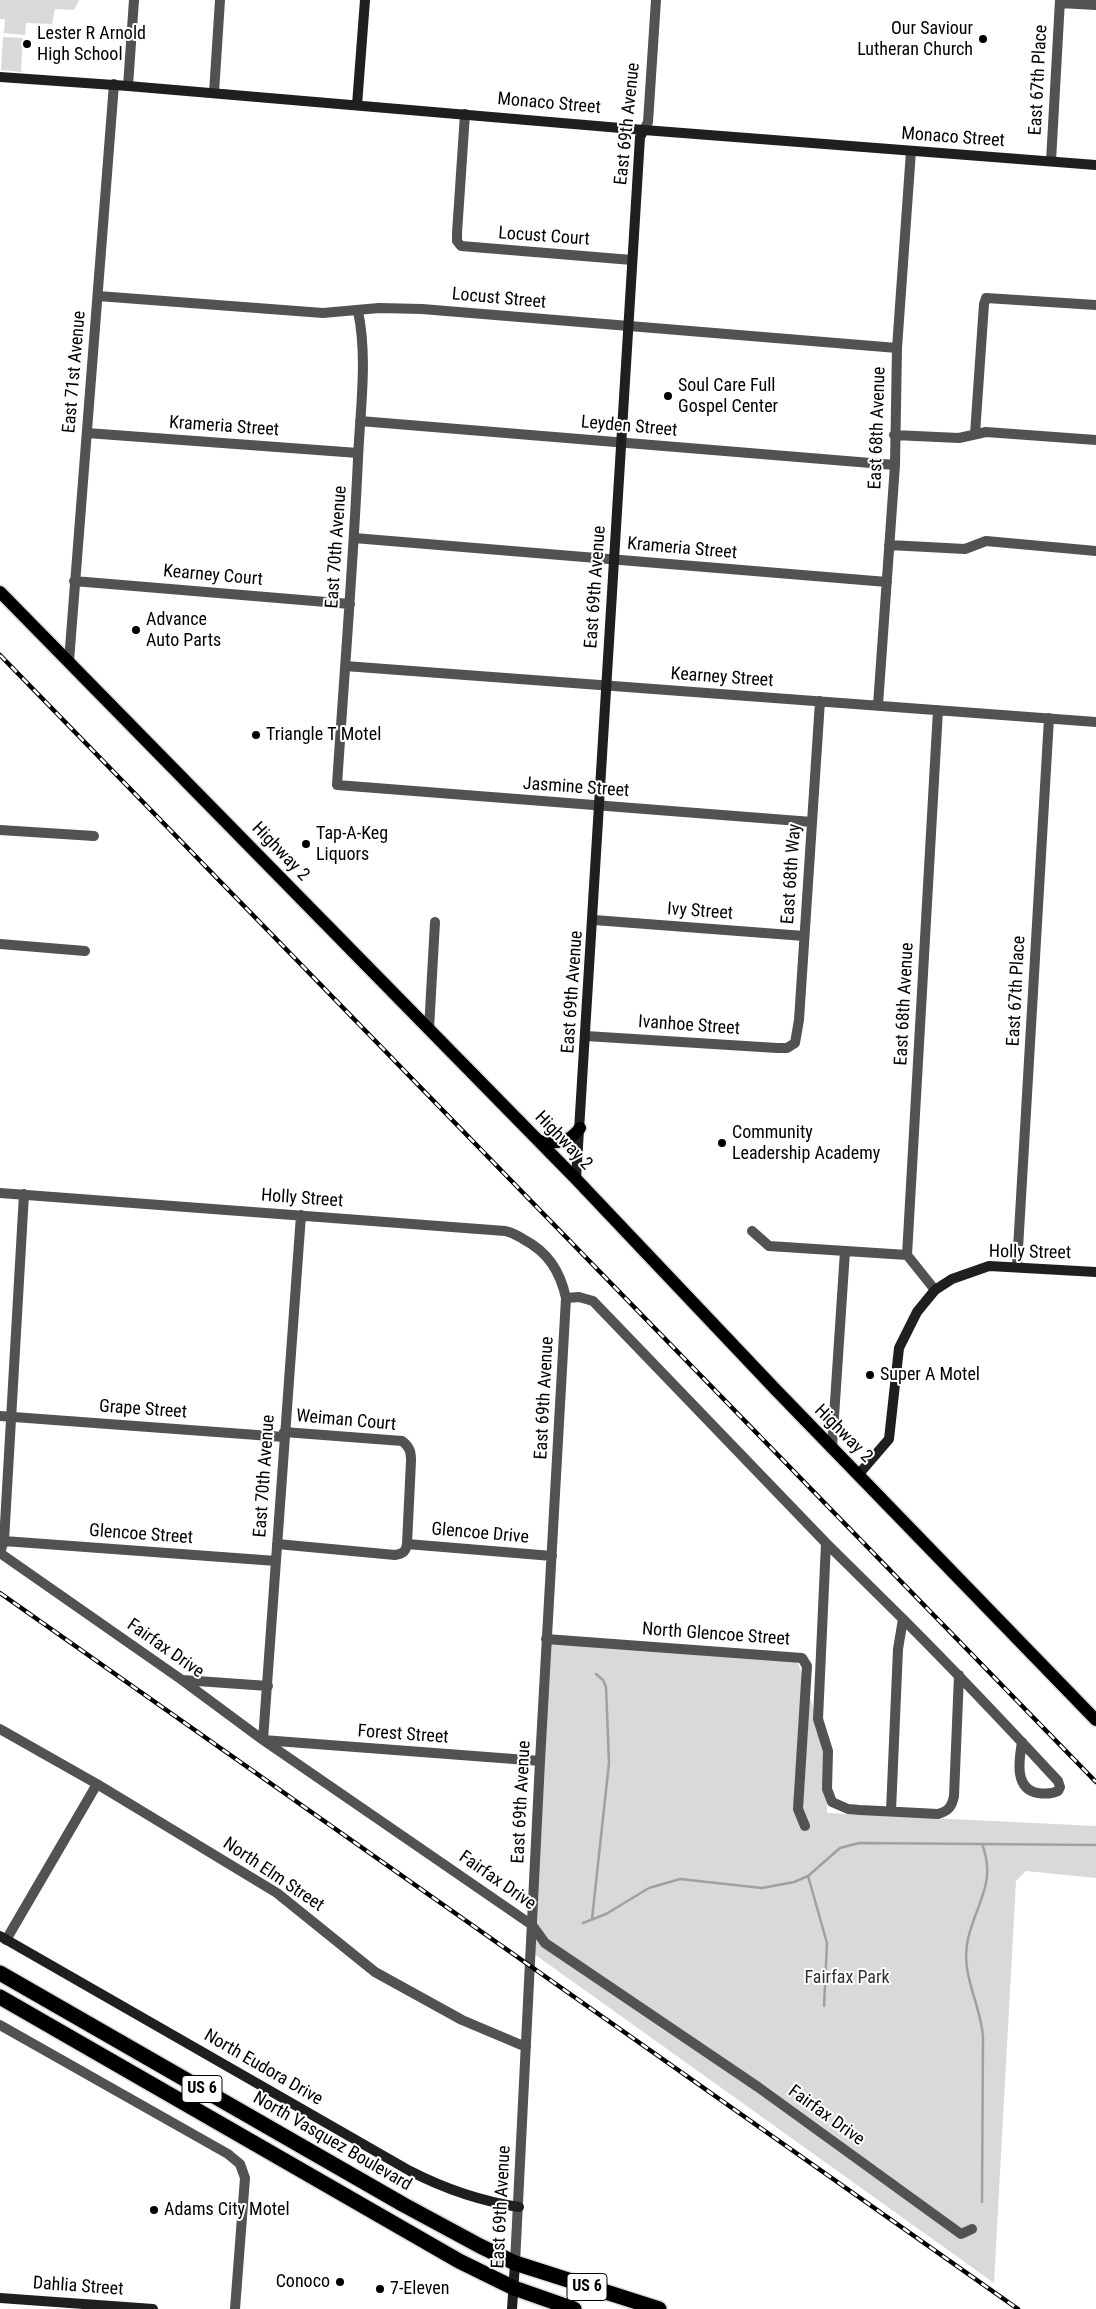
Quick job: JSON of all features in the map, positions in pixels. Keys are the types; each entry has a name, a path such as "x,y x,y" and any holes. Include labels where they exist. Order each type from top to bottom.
{"highway":[{"name":"North Vasquez Boulevard","path":"0,1973 404,2205 480,2246 515,2263 659,2309"},
{"name":"US 6","path":"0,1997 415,2236 514,2288 574,2309"}],"main road":[{"name":"Highway 2","path":"0,592 576,1179 1096,1720"},
{"path":"539,1141 555,1143 565,1141 580,1128"}],"street":[{"path":"128,86 134,0"},
{"path":"214,93 220,0"},
{"path":"358,105 364,0"},
{"name":"East 69th Avenue","path":"576,1179 594,920 640,138 648,122 656,0"},
{"path":"1060,1 1096,5"},
{"name":"East 67th Place","path":"1051,161 1060,1"},
{"name":"Monaco Street","path":"0,77 114,84 644,130 1096,165"},
{"name":"East 71st Avenue","path":"68,662 114,84"},
{"name":"Locust Court","path":"465,114 457,241 464,248 632,260"},
{"name":"East 68th Avenue","path":"878,706 894,465 896,348 911,151"},
{"name":"Locust Street","path":"98,296 323,313 379,308 422,309 896,348"},
{"path":"975,434 985,300 989,297 1096,305"},
{"name":"East 70th Avenue","path":"337,785 350,604 360,421 363,342 358,311"},
{"name":"Leyden Street","path":"360,421 894,465"},
{"path":"894,434 959,438 986,432 1096,440"},
{"name":"Krameria Street","path":"87,433 358,453"},
{"name":"Krameria Street","path":"354,538 887,582"},
{"path":"889,544 965,549 986,541 1096,551"},
{"name":"Kearney Court","path":"74,581 350,604"},
{"name":"Kearney Street","path":"345,666 1096,722"},
{"name":"East 68th Way","path":"790,1047 797,1039 820,701"},
{"name":"East 68th Avenue","path":"907,1255 938,710"},
{"name":"East 67th Place","path":"1017,1266 1049,718"},
{"name":"Jasmine Street","path":"337,785 600,807 812,822"},
{"path":"0,830 94,836"},
{"name":"Ivy Street","path":"594,920 804,936"},
{"path":"429,1029 435,922"},
{"path":"0,944 85,951"},
{"name":"Ivanhoe Street","path":"586,1036 778,1048 790,1047"},
{"name":"Holly Street","path":"0,1193 509,1231 534,1244 548,1257 562,1281 566,1298"},
{"path":"0,1553 4,1541 24,1194"},
{"name":"East 70th Avenue","path":"263,1740 300,1215"},
{"path":"752,1231 769,1246 907,1255 935,1290"},
{"path":"832,1447 845,1251"},
{"name":"Holly Street","path":"858,1474 889,1438 899,1348 917,1312 935,1290 952,1279 989,1266 1017,1266 1096,1272"},
{"path":"566,1298 587,1298 593,1301 826,1543 959,1675 1022,1742 1058,1781 1060,1787 1058,1791 1053,1794 1035,1792 1023,1783 1019,1770 1022,1742"},
{"name":"East 69th Avenue","path":"512,2309 519,2207 546,1639 566,1298"},
{"name":"Grape Street","path":"0,1416 284,1434"},
{"name":"Weiman Court","path":"284,1434 402,1441 407,1445 412,1461 407,1544"},
{"name":"Glencoe Street","path":"4,1541 276,1562"},
{"path":"826,1543 818,1719 828,1751 827,1789 832,1802 848,1809 938,1814 948,1811 952,1806 959,1675"},
{"path":"277,1544 395,1555 402,1554 407,1544"},
{"name":"Glencoe Drive","path":"407,1544 552,1556"},
{"name":"Fairfax Drive","path":"0,1553 182,1680 263,1740 532,1924 545,1943 758,2087 960,2234 972,2229"},
{"path":"891,1811 898,1649 903,1619"},
{"name":"North Glencoe Street","path":"546,1639 802,1658 807,1666 798,1809 805,1826"},
{"path":"182,1680 268,1686"},
{"name":"North Elm Street","path":"0,1729 97,1784 277,1893 374,1972 462,2020 526,2047"},
{"name":"Forest Street","path":"263,1740 540,1761"},
{"path":"3,1938 97,1784"},
{"name":"North Eudora Drive","path":"3,1938 427,2180 481,2201 519,2207"},
{"path":"0,2025 228,2154 240,2164 244,2178 235,2309"},
{"name":"Dahlia Street","path":"0,2298 153,2309"}],"green space":[{"path":"0,0 79,0 74,10 55,9 52,24 26,23 25,35 4,33 5,19 0,19"},
{"path":"3,37 23,38 22,72 1,70"},
{"name":"Fairfax Park","path":"546,1639 796,1657 828,1751 827,1813 1096,1826 1096,1878 1026,1871 1016,1881 994,2283 530,1951"}],"waterway":[{"path":"592,1919 609,1763 606,1687 603,1680 596,1674"},
{"path":"583,1923 606,1914 649,1888 680,1879 762,1888 794,1882 808,1876 840,1848 859,1843 1096,1845"},
{"path":"982,1844 986,1858 986,1882 968,1939 966,1952 968,1976 983,2036 982,2202"},
{"path":"808,1876 827,1943 824,2006"}],"railway":[{"path":"0,655 1096,1782"},
{"path":"0,1593 1018,2309"}],"place":[{"name":"Our Saviour Lutheran Church","path":"983,39"},
{"name":"Lester R Arnold High School","path":"27,44"},
{"name":"Soul Care Full Gospel Center","path":"668,396"},
{"name":"Advance Auto Parts","path":"136,630"},
{"name":"Triangle T Motel","path":"256,735"},
{"name":"Tap-A-Keg Liquors","path":"306,844"},
{"name":"Community Leadership Academy","path":"722,1143"},
{"name":"Super A Motel","path":"870,1375"},
{"name":"Adams City Motel","path":"154,2210"},
{"name":"Conoco","path":"340,2282"},
{"name":"7-Eleven","path":"380,2289"}]}
